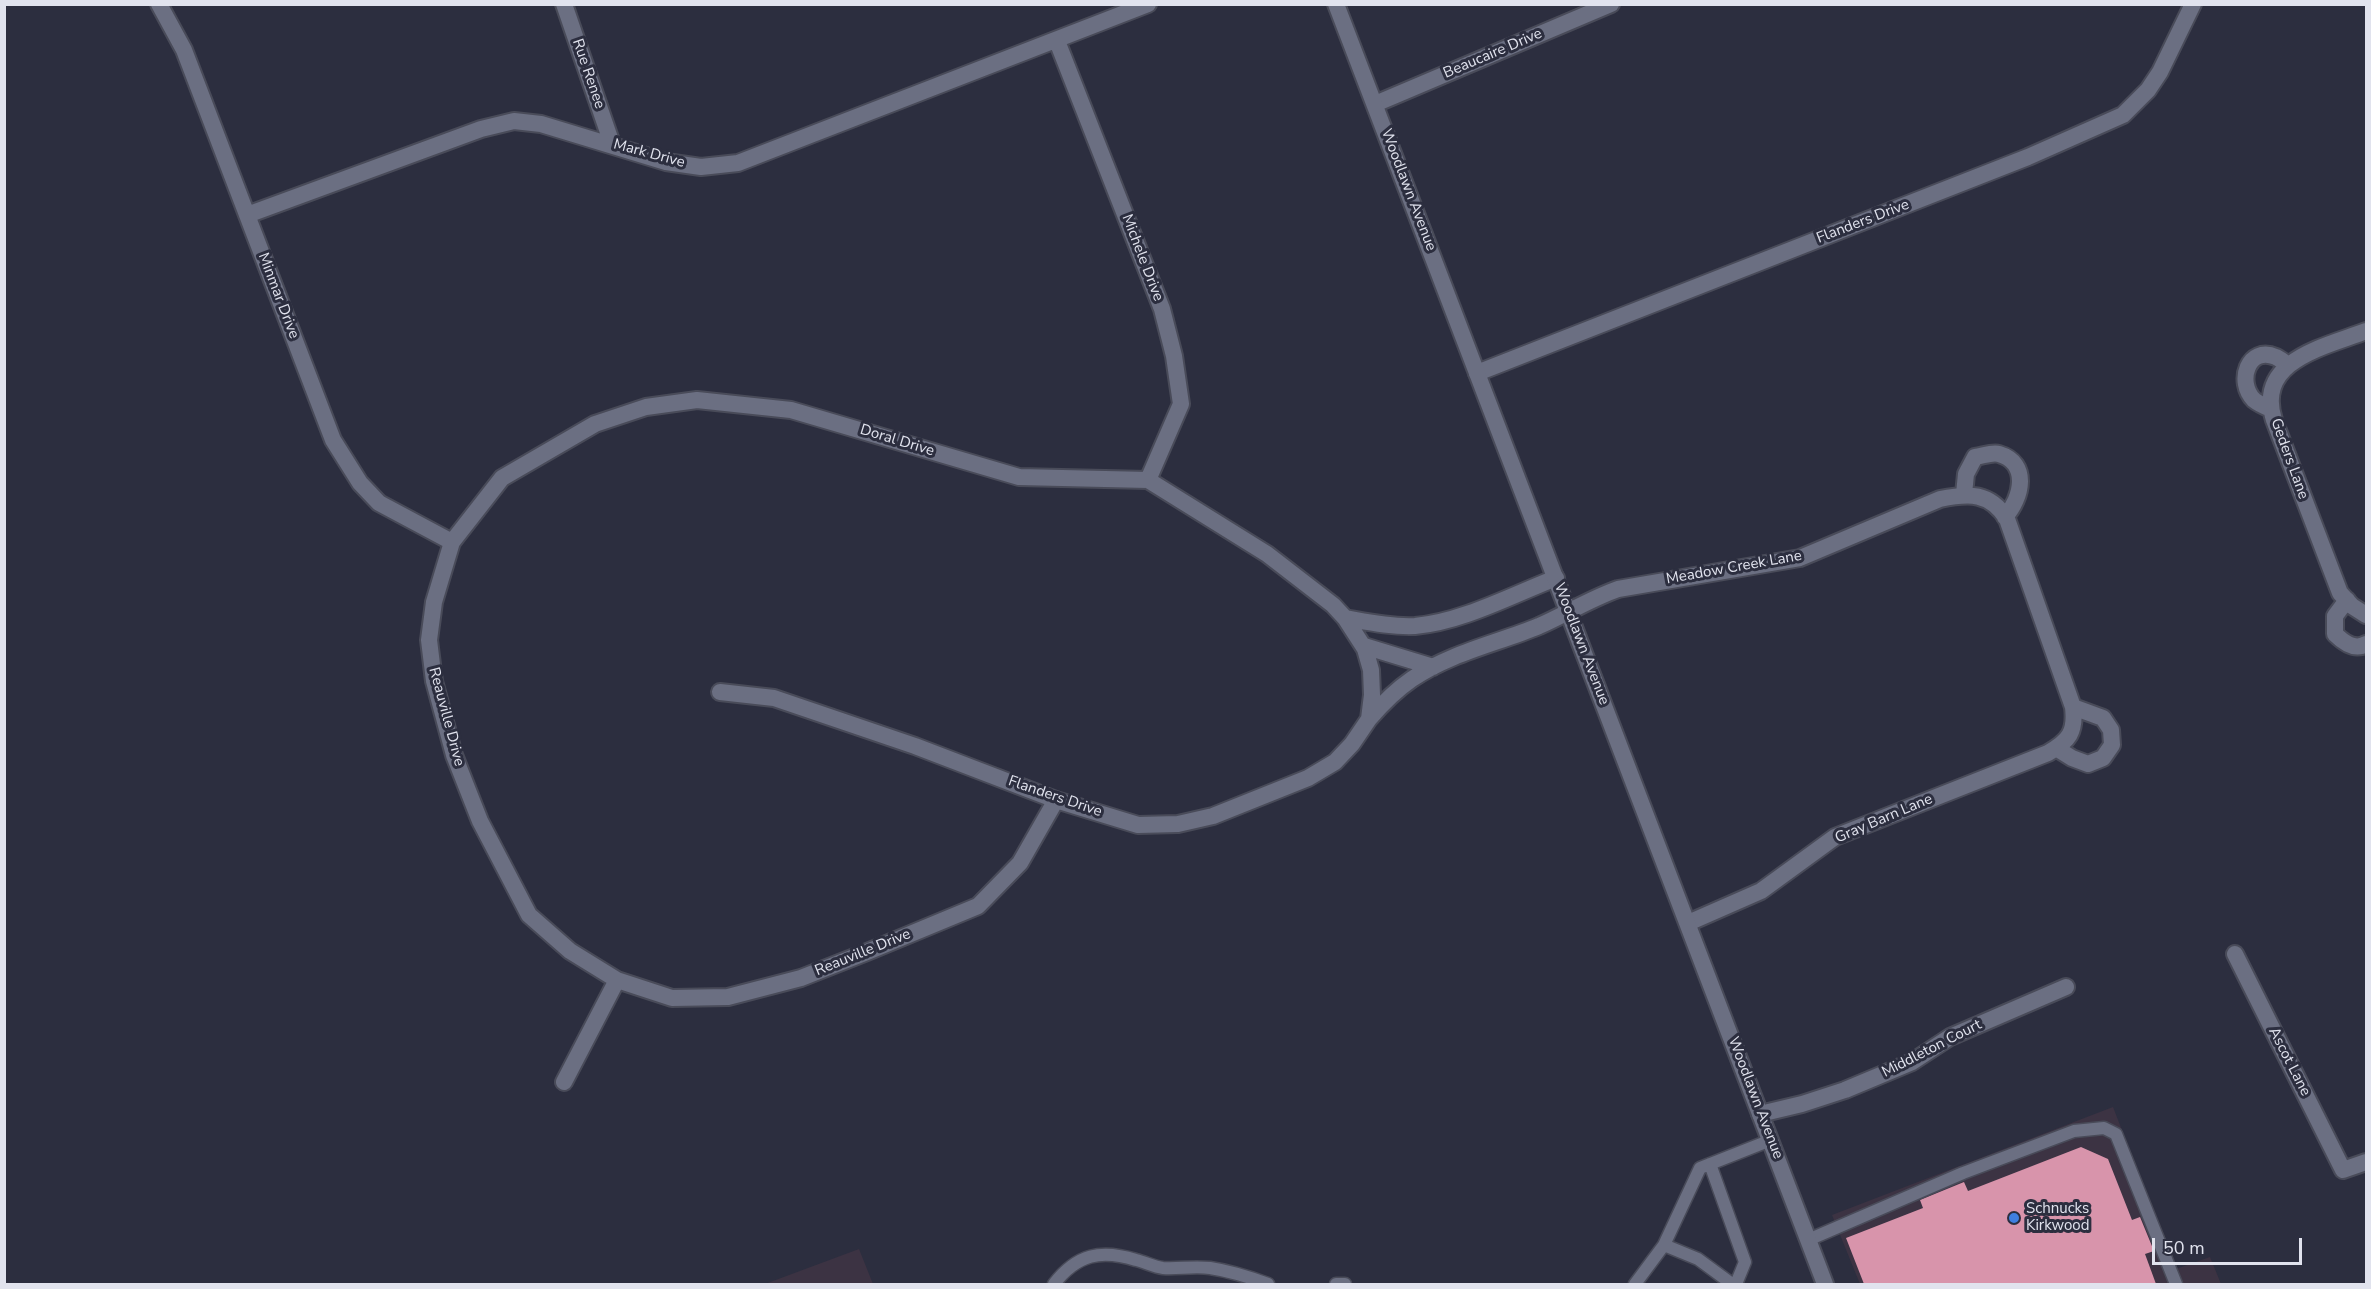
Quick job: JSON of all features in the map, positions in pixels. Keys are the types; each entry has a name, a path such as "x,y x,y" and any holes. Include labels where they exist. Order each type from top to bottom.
{"street":[{"name":"Minmar Drive","path":"159,4 184,50 333,440 360,483 379,503 452,542"},
{"name":"Rue Renee","path":"564,4 612,144"},
{"name":"Mark Drive","path":"247,215 481,129 514,121 542,124 666,162 701,167 738,163 1148,4"},
{"name":"Woodlawn Avenue","path":"1336,4 1825,1284"},
{"name":"Beaucaire Drive","path":"1375,104 1611,4"},
{"name":"Flanders Drive","path":"1478,374 2028,157 2123,115 2148,90 2160,72 2193,4"},
{"name":"Michele Drive","path":"1057,41 1162,309 1174,356 1181,404 1148,480"},
{"name":"Geders Lane","path":"2365,614 2340,593 2271,409 2271,390 2282,370 2305,354 2367,331"},
{"path":"2271,409 2255,402 2246,388 2244,372 2250,361 2261,355 2275,356 2288,365"},
{"name":"Doral Drive","path":"452,542 502,478 512,472 595,424 646,407 697,400 791,410 1019,477 1148,480"},
{"path":"2005,517 2013,509 2021,491 2019,472 2010,459 1997,453 1976,457 1966,474 1964,494 1990,501 1998,506 2005,517 2073,707 2103,718 2111,730 2112,745 2103,758 2088,764 2056,748"},
{"path":"1148,480 1267,554 1333,605 1345,618 1385,625 1414,626 1450,620 1556,578"},
{"name":"Meadow Creek Lane","path":"1568,610 1618,589 1800,558 1940,499 1964,494"},
{"name":"Reauville Drive","path":"452,542 434,602 429,640 434,681 454,755 480,821 529,915 570,951 617,980 672,999 729,998 801,978 867,952 978,906 1020,863 1056,800"},
{"path":"2347,600 2335,616 2335,634 2345,644 2362,647 2367,644"},
{"name":"Flanders Drive","path":"720,692 774,698 915,746 1056,800 1138,825 1178,824 1213,816 1308,778 1335,762 1386,700 1412,679 1433,666 1542,625 1568,610"},
{"name":"Flanders Drive","path":"1345,618 1364,646 1371,670 1372,695 1369,719"},
{"path":"1364,646 1433,666"},
{"name":"Gray Barn Lane","path":"1688,923 1761,891 1835,837 2065,744 2075,723 2073,707"},
{"name":"Ascot Lane","path":"2235,954 2343,1170 2367,1162"},
{"path":"564,1082 617,980"},
{"name":"Middleton Court","path":"1760,1114 1845,1090 1912,1062 1950,1037 2066,987"}],"lane":[{"path":"1808,1240 1963,1173 2074,1131 2104,1128 2116,1134 2176,1284"},
{"path":"1635,1284 1664,1245 1700,1168 1771,1140"},
{"path":"1664,1245 1698,1258 1734,1284 1745,1262 1710,1164"},
{"path":"1054,1284 1063,1273 1081,1261 1097,1254 1114,1253 1161,1268 1208,1268 1268,1284"},
{"path":"1336,1284 1345,1284"}],"shaded area":[{"name":"Schnucks Kirkwood","path":"2113,1107 2176,1269 2210,1257 2221,1284 1860,1284 1832,1215"},
{"path":"859,1249 873,1284 765,1284"}],"building":[{"name":"Schnucks Kirkwood","path":"2081,1147 2108,1159 2132,1220 2140,1217 2154,1251 2145,1254 2156,1284 1864,1284 1846,1238 1923,1208 1920,1200 1964,1182 1968,1191"}],"place":[{"name":"Schnucks Kirkwood","path":"2014,1218"}]}
